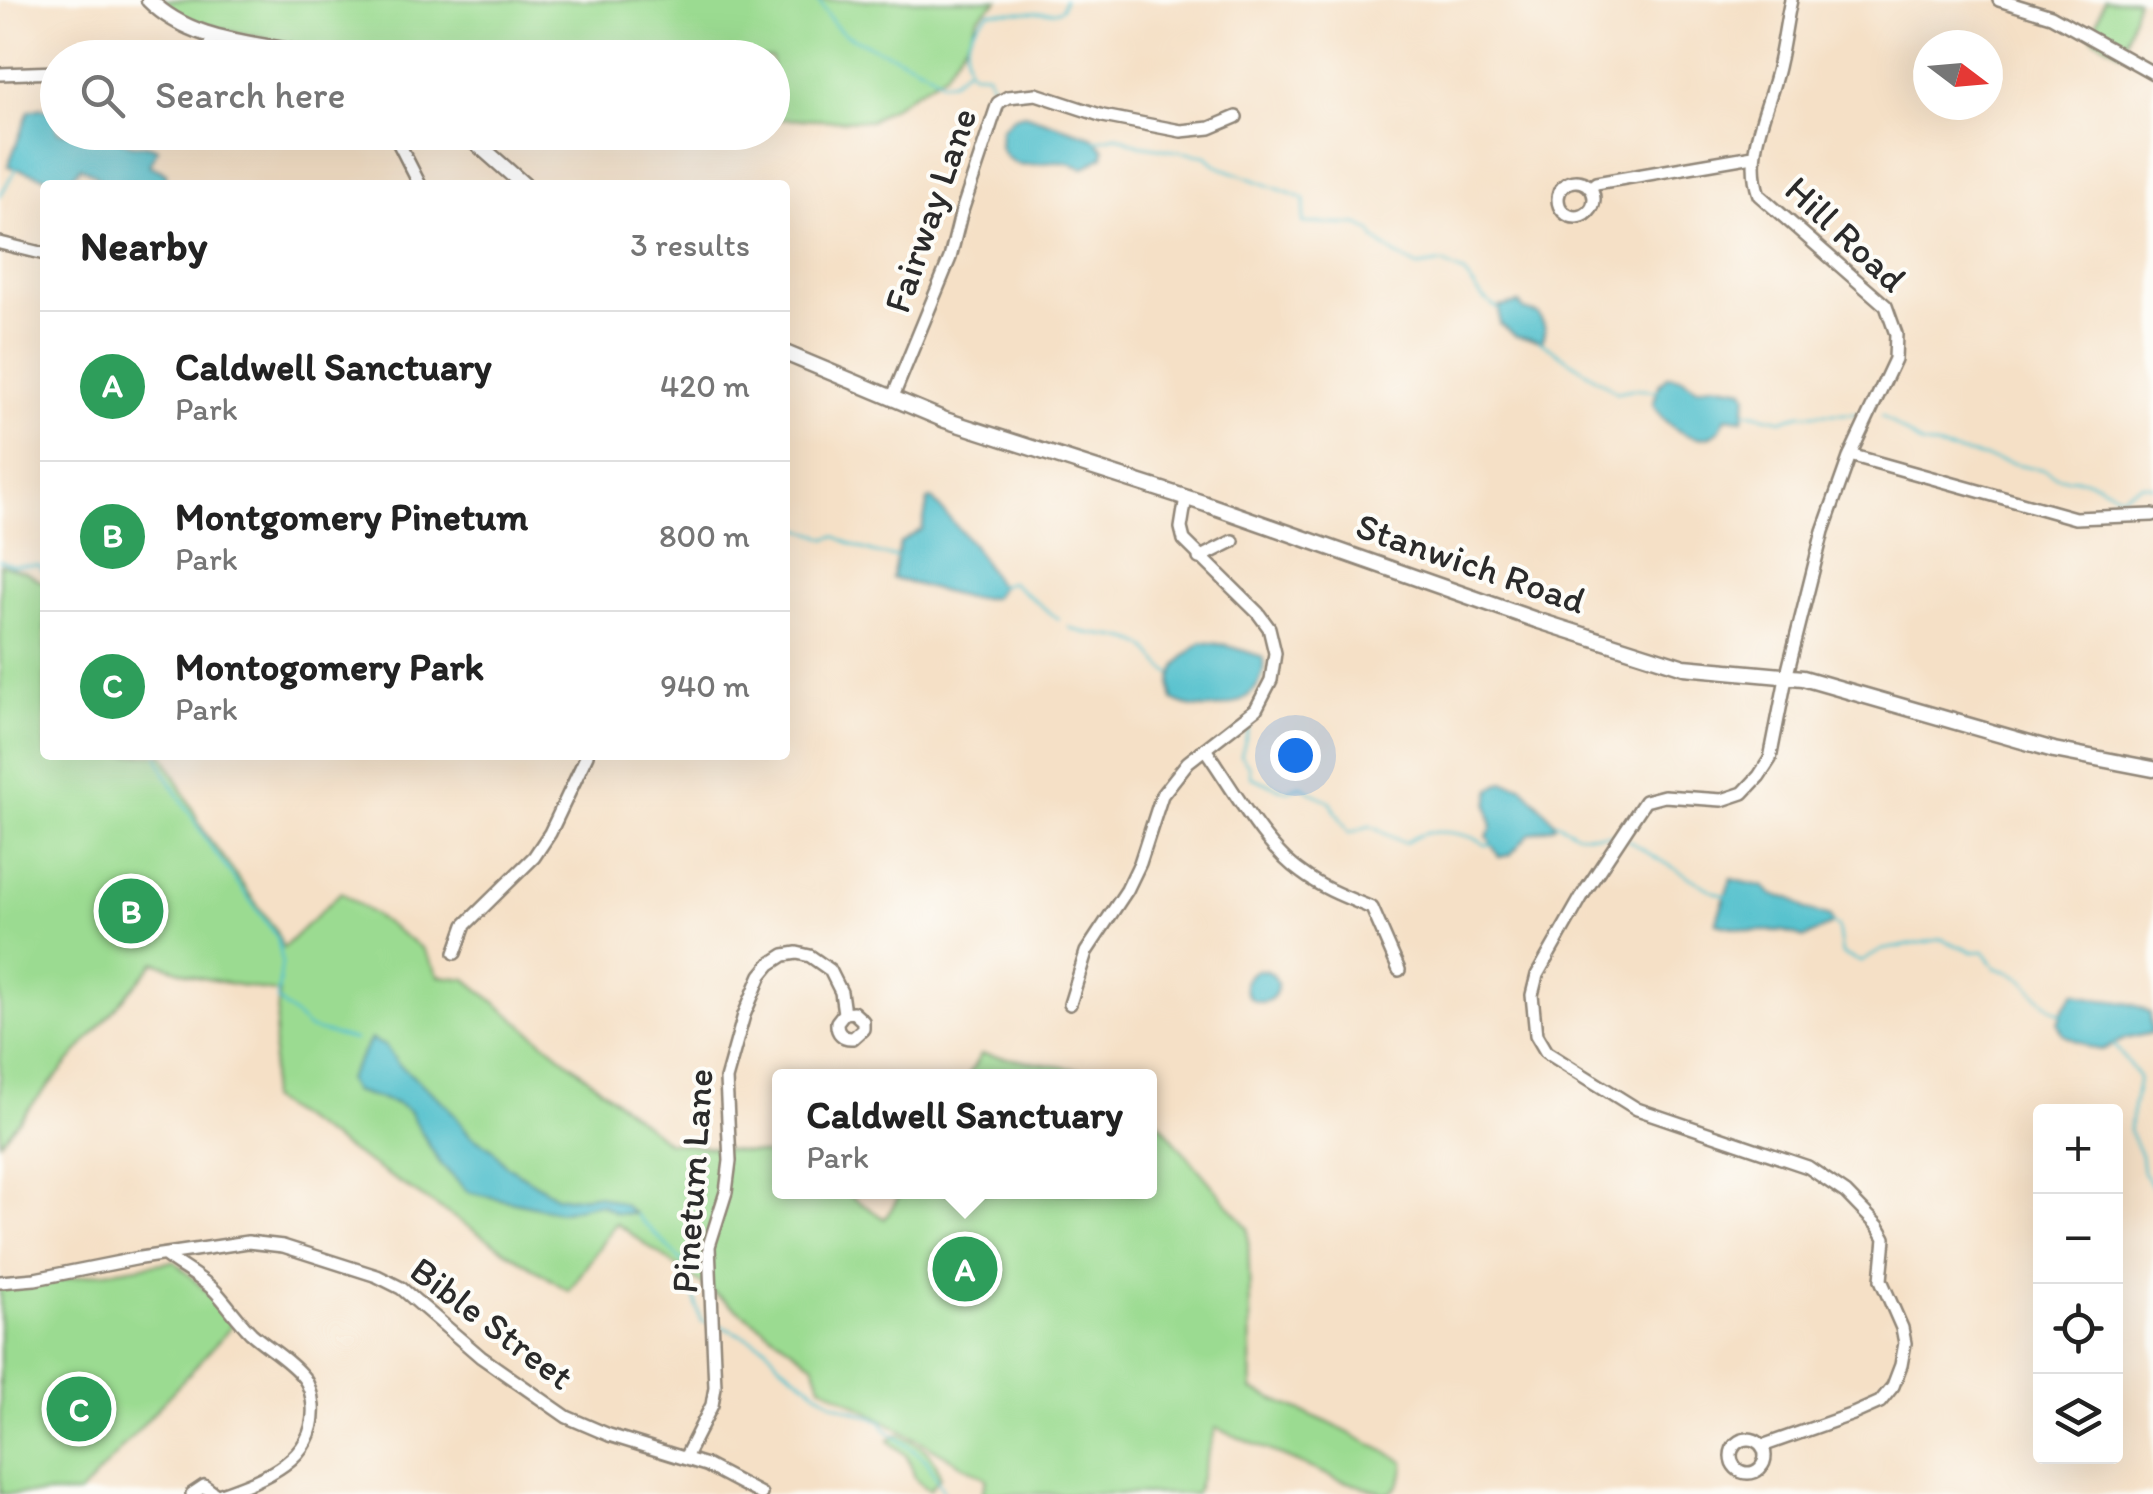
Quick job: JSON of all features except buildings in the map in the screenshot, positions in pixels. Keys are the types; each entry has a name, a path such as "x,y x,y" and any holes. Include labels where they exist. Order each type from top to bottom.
{"street":[{"path":"149,0 174,21 233,40"},
{"name":"Hill Road","path":"1762,1446 1854,1414 1880,1402 1893,1386 1904,1343 1902,1328 1880,1280 1885,1238 1846,1193 1808,1168 1655,1117 1590,1082 1546,1052 1536,1035 1532,995 1537,975 1582,896 1645,802 1664,796 1722,800 1742,792 1770,759 1823,531 1850,454 1892,370 1896,334 1892,318 1876,295 1759,195 1752,175 1753,156 1780,64 1791,0"},
{"path":"1999,0 2051,16 2153,73"},
{"path":"212,40 213,36"},
{"path":"0,74 40,73"},
{"name":"Fairway Lane","path":"892,398 950,258 998,103 1008,97 1036,94 1103,116 1181,131 1210,128 1236,117"},
{"path":"402,150 417,180"},
{"path":"484,150 518,180"},
{"path":"1590,188 1753,156"},
{"path":"0,243 40,253"},
{"name":"Stanwich Road","path":"790,355 1012,442 1186,497 1684,668 1803,678 2054,750 2153,768"},
{"path":"1850,454 2075,518 2153,515"},
{"path":"1070,1004 1086,952 1127,890 1140,862 1162,795 1188,762 1256,709 1271,680 1275,653 1269,628 1184,540 1180,528 1186,497"},
{"path":"1199,558 1233,541"},
{"path":"1206,749 1266,835 1299,872 1336,894 1372,908 1399,970"},
{"path":"455,953 465,926 534,857 585,760"},
{"name":"Pinetum Lane","path":"685,1458 712,1405 716,1388 709,1246 726,1192 730,1161 726,1078 757,982 770,964 784,956 810,956 830,970 841,992 844,1013"},
{"name":"Bible Street","path":"0,1282 266,1242 377,1276 414,1296 482,1356 555,1410 602,1432 729,1475 761,1494"},
{"path":"166,1256 214,1290 246,1327 297,1370 308,1382 312,1399 314,1420 307,1439 280,1470 218,1494 204,1486 192,1494"}],"green space":[{"path":"156,0 998,0 978,17 969,38 944,74 870,121 790,119 790,40 274,40 188,23"},
{"path":"2104,0 2137,0 2123,54 2092,37"},
{"path":"0,564 40,581 40,760 167,760 205,833 275,929 283,948 341,892 423,949 439,976 466,979 667,1142 772,1155 772,1199 855,1199 885,1219 898,1199 1157,1199 1157,1120 1248,1228 1252,1390 1404,1461 1402,1476 1387,1494 1337,1479 1216,1428 1196,1494 982,1494 987,1479 821,1385 814,1364 616,1223 569,1291 269,1099 279,993 197,977 155,962 0,1142"},
{"path":"981,1054 1075,1069 972,1069"},
{"path":"174,1261 216,1300 232,1326 80,1494 0,1494 0,1284 26,1285"},
{"path":"900,1434 935,1461 940,1477 930,1490 918,1482 907,1457 889,1440"}],"water":[{"path":"40,108 40,150 157,150 149,165 166,173 166,180 100,180 80,167 72,177 48,178 8,166 29,111"},
{"path":"1024,114 1091,136 1104,149 1103,156 1084,168 1058,162 1013,162 1000,147 1001,129 1013,117"},
{"path":"1519,303 1524,310 1538,314 1545,327 1542,341 1516,336 1500,324 1499,307"},
{"path":"1668,376 1682,378 1697,388 1714,384 1744,389 1747,395 1743,419 1726,417 1718,431 1699,437 1671,426 1653,404 1660,383"},
{"path":"932,499 973,545 1000,588 993,598 966,598 892,578 900,543 922,529 928,500"},
{"path":"1202,642 1263,657 1263,673 1257,687 1233,704 1218,707 1186,706 1173,700 1173,673 1181,660"},
{"path":"1503,782 1522,786 1555,826 1529,834 1510,855 1499,857 1487,836 1492,828 1488,805 1491,789"},
{"path":"1731,879 1792,899 1806,909 1830,917 1833,924 1804,938 1783,931 1750,931 1716,923"},
{"path":"1261,970 1272,975 1277,986 1272,997 1261,1002 1250,997 1245,986 1250,975"},
{"path":"2075,992 2141,1008 2150,1013 2152,1033 2125,1039 2102,1050 2063,1034 2058,1023"},
{"path":"371,1039 386,1047 397,1063 447,1105 470,1135 491,1148 507,1166 556,1196 596,1195 623,1204 635,1214 615,1213 601,1204 560,1212 468,1192 439,1162 409,1111 353,1091 347,1080"}],"waterway":[{"path":"818,0 842,32 921,68 942,82 952,81 968,67"},
{"path":"968,66 966,49 970,35 990,12 1055,12 1064,0"},
{"path":"969,68 972,72 987,73 997,96"},
{"path":"1094,141 1117,136 1139,145 1206,156 1217,166 1305,199 1303,223 1359,225 1371,231 1395,255 1418,267 1443,263 1464,274 1483,298 1498,309"},
{"path":"0,196 17,167"},
{"path":"1540,341 1617,392 1660,391"},
{"path":"1745,412 1783,420 1800,414 1857,414"},
{"path":"1882,416 1921,444 2090,481 2120,495 2142,484 2153,486"},
{"path":"790,518 802,530 826,539 835,536 865,550 896,557"},
{"path":"0,560 12,565 40,566"},
{"path":"998,586 1011,582 1058,619"},
{"path":"1069,627 1141,644 1171,673"},
{"path":"1249,726 1241,756 1251,777 1287,791 1301,786 1330,802 1349,833 1370,826 1404,843 1420,835 1445,832 1493,844"},
{"path":"159,760 211,847 277,937 282,961 277,1000 310,1029 355,1040"},
{"path":"1556,822 1577,834 1615,835"},
{"path":"1627,840 1726,896"},
{"path":"1830,922 1838,927 1842,954 1861,962 1882,950 1942,939 1972,952 1984,951 1996,969 2017,975 2061,1013"},
{"path":"2114,1045 2139,1077 2129,1130 2141,1156 2143,1172 2153,1188"},
{"path":"636,1215 685,1264 701,1321 709,1322"},
{"path":"717,1324 767,1347 778,1362 833,1403 881,1421 927,1461 945,1494"}],"place":[{"name":"Montgomery Pinetum","path":"131,911"},
{"name":"Caldwell Sanctuary","path":"965,1269"},
{"name":"Montogomery Park","path":"79,1409"}]}
